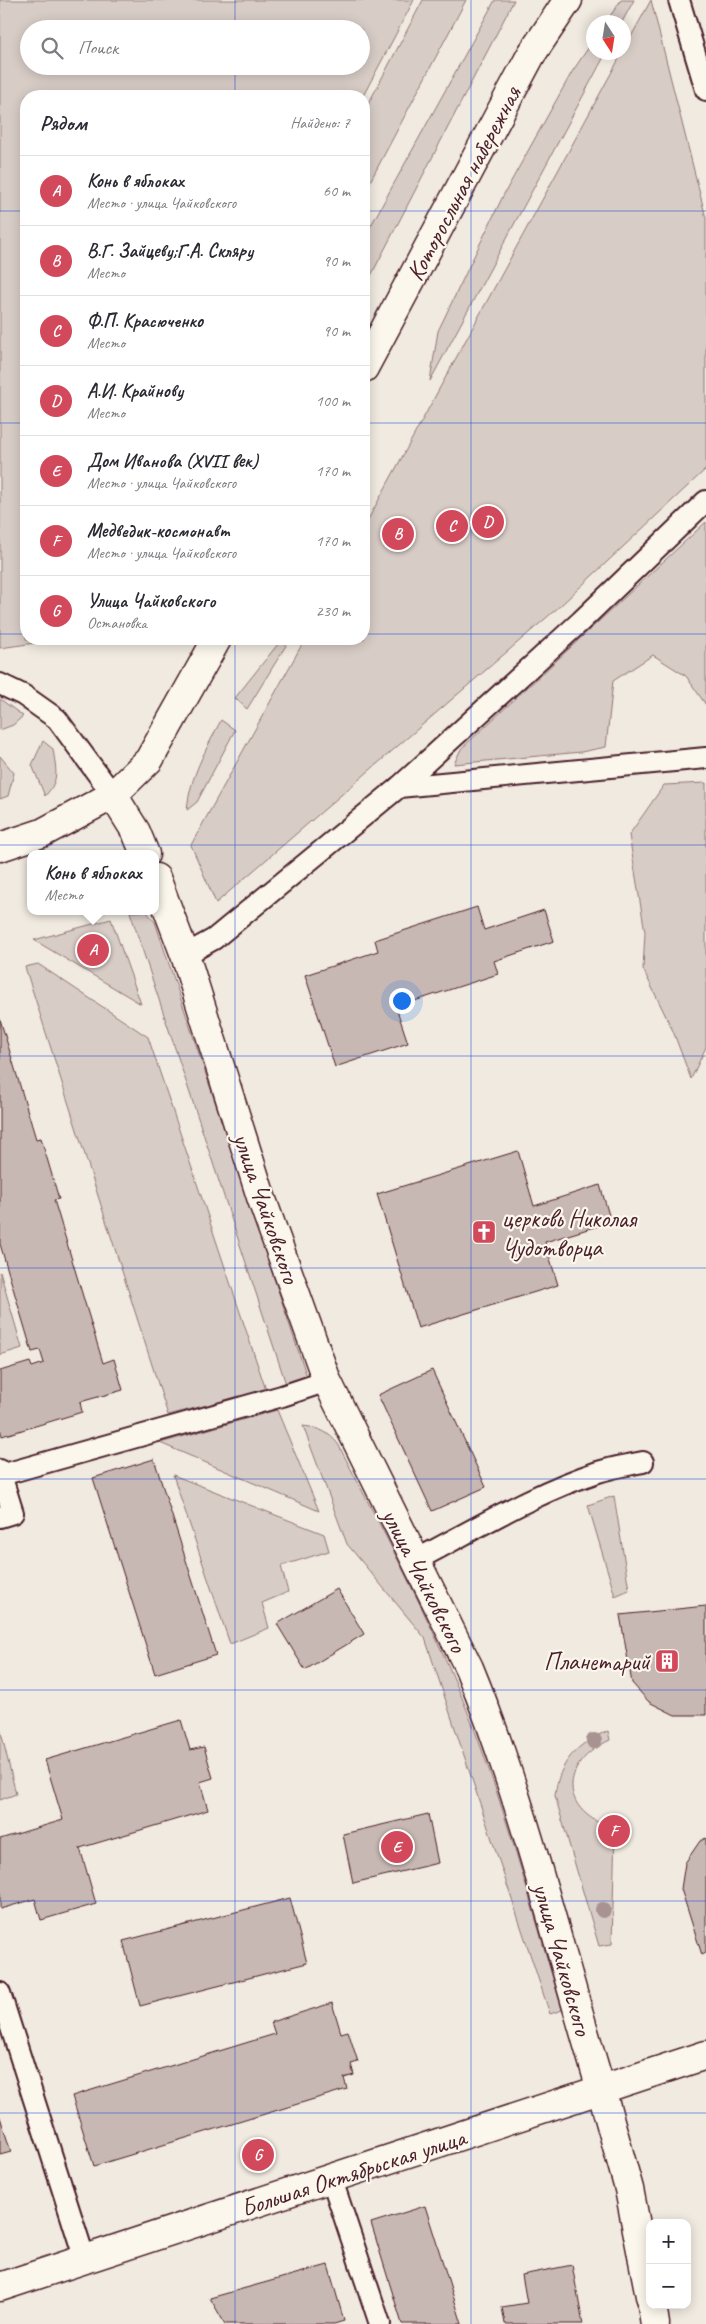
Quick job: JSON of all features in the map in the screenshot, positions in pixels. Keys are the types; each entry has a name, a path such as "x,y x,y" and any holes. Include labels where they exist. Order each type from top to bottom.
{"main road":[{"name":"Которосльная набережная","path":"370,357 531,56 568,0"},
{"path":"0,847 42,833 114,795 149,760 214,645"},
{"path":"114,795 136,832 143,850"},
{"name":"улица Чайковского","path":"159,886 185,955 261,1197 327,1381 414,1561 469,1668 513,1786 629,2189 646,2276"},
{"name":"Большая Октябрьская улица","path":"0,2287 332,2180 601,2089 706,2056"},
{"path":"653,2309 655,2324"}],"lane":[{"path":"679,0 706,90"},
{"path":"185,955 214,939 399,787 581,621 706,501"},
{"path":"0,684 23,695 57,719 114,795"},
{"path":"399,787 706,758"},
{"path":"0,1517 13,1513 1,1472 282,1396 327,1381"},
{"path":"414,1561 481,1524 557,1488 599,1471 644,1462"},
{"path":"0,1993 85,2260"},
{"path":"332,2180 380,2324"}],"shaded area":[{"path":"0,0 414,0 366,90 20,90 21,645 0,648"},
{"path":"423,0 466,0 370,182 370,101"},
{"path":"495,0 514,0 370,277 370,227"},
{"path":"621,0 634,0 626,15 611,15"},
{"path":"651,0 706,218 706,469 560,606 216,903 191,845 302,645 370,645 370,516 618,60 631,60 631,37"},
{"path":"586,51 586,60 602,60 430,381 438,331 504,194 572,72"},
{"path":"706,522 706,705 686,676 653,655 613,681 606,747 581,752 454,764 461,749"},
{"path":"277,645 286,645 247,709 235,698"},
{"path":"0,699 23,716 13,725 0,730"},
{"path":"221,720 235,730 197,802 187,810 195,774"},
{"path":"43,741 53,749 56,769 53,785 45,796 32,765"},
{"path":"0,756 14,773 8,796 0,799"},
{"path":"706,783 706,1047 691,1079 673,1031 643,969 645,932 629,835 664,785"},
{"path":"131,915 149,915 155,922 307,1377 286,1384"},
{"path":"111,919 141,1004 34,940"},
{"path":"38,964 148,1037 266,1390 168,1415 25,967"},
{"path":"0,1272 22,1348 0,1355"},
{"path":"277,1410 319,1511 160,1443"},
{"path":"303,1426 323,1431 338,1444 402,1567 446,1661 475,1732 503,1810 562,2010 550,2014 425,1638 347,1544"},
{"path":"173,1475 324,1534 329,1551 281,1566 288,1592 262,1603 269,1628 230,1644"},
{"path":"614,1496 629,1590 615,1596 588,1505"},
{"path":"0,1728 16,1794 0,1800"},
{"path":"608,1731 610,1740 593,1750 581,1762 574,1774 572,1787 575,1800 583,1811 597,1821 615,1829 612,1944 599,1946 555,1796 560,1773 571,1755 587,1741"}],"building":[{"path":"477,907 484,930 544,910 554,941 494,961 498,974 396,1007 408,1043 335,1067 305,975 378,951 375,940"},
{"path":"0,1019 36,1139 41,1138 59,1199 54,1200 103,1363 114,1359 123,1390 80,1402 82,1412 2,1436 0,1428 0,1371 30,1362 32,1367 44,1363 40,1350 32,1352 0,1244"},
{"name":"церковь Николая Чудотворца","path":"518,1151 534,1206 600,1185 611,1222 545,1242 558,1285 418,1328 377,1194"},
{"path":"432,1370 486,1487 432,1511 378,1395"},
{"path":"154,1459 216,1655 155,1674 93,1478"},
{"path":"337,1589 364,1634 305,1670 277,1624"},
{"name":"Планетарий","path":"706,1606 706,1715 675,1715 649,1702 632,1683 620,1615"},
{"path":"181,1720 190,1750 204,1747 213,1778 200,1782 208,1810 80,1848 96,1904 41,1920 35,1899 0,1909 0,1839 63,1820 45,1760"},
{"path":"428,1814 438,1863 353,1883 343,1834"},
{"path":"706,1838 706,1953 702,1955 681,1889 685,1863 700,1841"},
{"path":"290,1898 307,1963 140,2006 123,1941"},
{"path":"332,2003 341,2033 348,2031 358,2062 351,2064 354,2075 344,2078 347,2089 94,2166 72,2096 275,2034 271,2022"},
{"path":"0,2117 11,2152 0,2155"},
{"path":"425,2206 462,2324 402,2324 371,2223"},
{"path":"328,2265 344,2321 334,2324 225,2324 210,2298"},
{"path":"572,2265 583,2324 505,2324 502,2307 527,2303 522,2275"}],"place":[{"name":"А.И. Крайнову","path":"488,522"},
{"name":"Ф.П. Красюченко","path":"452,526"},
{"name":"В.Г. Зайцеву;Г.А. Скляру","path":"398,534"},
{"name":"Конь в яблоках","path":"93,950"},
{"name":"церковь Николая Чудотворца","path":"484,1232"},
{"name":"Планетарий","path":"667,1661"},
{"name":"Медведик-космонавт","path":"614,1831"},
{"name":"Дом Иванова (XVII век)","path":"397,1847"},
{"name":"Улица Чайковского","path":"258,2155"}]}
